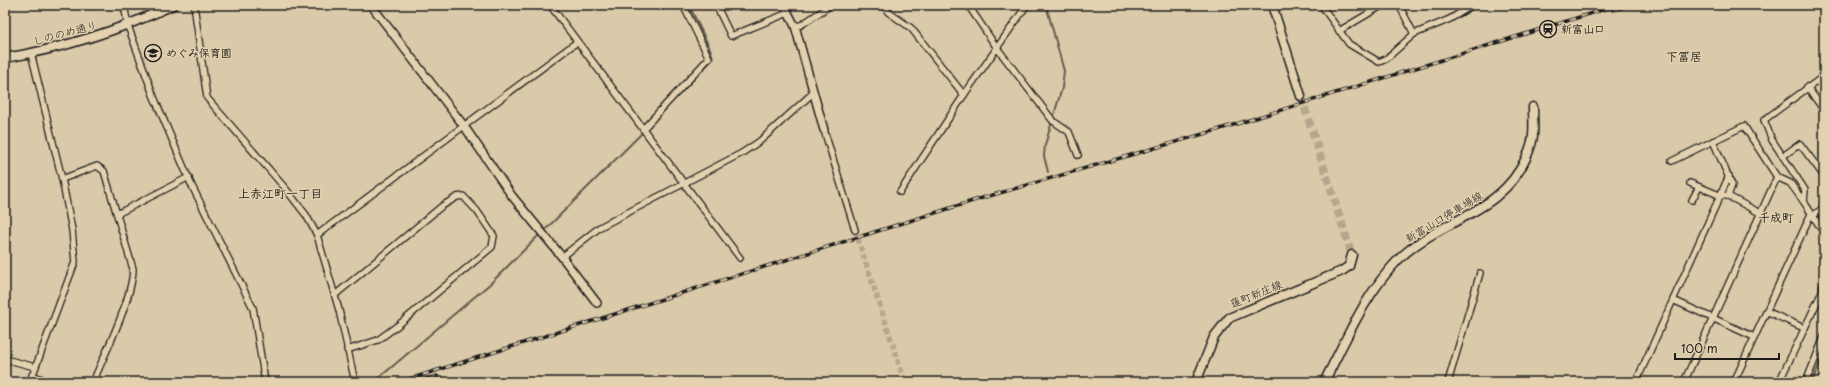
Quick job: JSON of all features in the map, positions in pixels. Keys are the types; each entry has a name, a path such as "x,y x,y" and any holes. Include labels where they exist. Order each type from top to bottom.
{"main road":[{"name":"しののめ通り","path":"5,59 78,43 128,26 173,5"},
{"path":"1272,5 1301,96"},
{"name":"新富山口停車場線","path":"1324,382 1371,294 1387,272 1418,243 1481,208 1500,194 1511,183 1522,167 1534,136 1534,107"},
{"name":"蓮町新庄線","path":"1196,382 1214,336 1228,318 1342,271 1349,266 1352,256"}],"street":[{"path":"124,5 128,26 154,97 189,177 253,308 265,382"},
{"path":"194,5 207,98 286,188 306,215 317,235 335,295 355,382"},
{"path":"371,5 464,126 512,196 562,257 597,303"},
{"path":"550,5 740,258"},
{"path":"643,129 709,58 683,5"},
{"path":"716,5 731,36 788,13"},
{"path":"784,5 795,26 824,130 855,230"},
{"path":"795,26 801,25 831,5"},
{"path":"884,5 888,12 911,28 964,95"},
{"path":"968,5 997,48 1053,121 1069,132 1078,155"},
{"path":"900,192 964,95 1027,5"},
{"path":"1321,5 1349,44 1379,62 1386,59 1414,34 1450,19 1474,5"},
{"path":"1339,31 1383,5"},
{"path":"1399,5 1414,34"},
{"path":"317,235 577,42"},
{"path":"30,382 75,262 72,230 62,179 31,53"},
{"path":"1804,202 1805,190 1772,140 1764,120 1824,76"},
{"path":"1807,87 1824,110"},
{"path":"562,257 600,227 683,182 742,153 760,141 814,92"},
{"path":"1672,161 1744,126 1777,177 1790,183 1824,233"},
{"path":"1713,141 1732,185 1728,196"},
{"path":"1783,156 1800,144 1824,176"},
{"path":"62,179 97,166 104,171 133,269 133,279 128,296 93,382"},
{"path":"1636,382 1719,195 1729,176"},
{"path":"117,214 189,177"},
{"path":"1684,382 1777,177"},
{"path":"1690,183 1719,195 1728,196 1760,212"},
{"path":"1692,200 1699,187"},
{"path":"335,295 436,211 457,196 463,196 477,211 494,236 492,247 397,326 378,340 347,350"},
{"path":"1734,382 1812,215 1824,207"},
{"path":"1448,382 1480,273"},
{"path":"1779,382 1822,292 1824,282"},
{"path":"1673,300 1754,337"},
{"path":"1766,311 1804,328"},
{"path":"1806,382 1824,338"},
{"path":"5,359 35,367"},
{"path":"32,375 49,382"}],"waterway":[{"path":"664,110 713,59 711,51 689,5"},
{"path":"1046,5 1064,71 1062,88 1045,145 1044,156 1048,172"},
{"path":"544,231 644,131"},
{"path":"374,382 491,283 540,234"},
{"path":"1812,382 1824,353"}],"tunnel":[{"path":"1301,96 1352,255"},
{"path":"855,230 905,382"}],"railway":[{"path":"400,382 979,199 1217,130 1618,5"},
{"path":"1613,10 1630,5"},
{"path":"419,382 437,376"}],"place":[{"name":"新富山口","path":"1548,29"},
{"name":"めぐみ保育園","path":"153,53"}],"district":[{"name":"下冨居","path":"1684,57"},
{"name":"上赤江町一丁目","path":"280,194"},
{"name":"千成町","path":"1776,218"}]}
